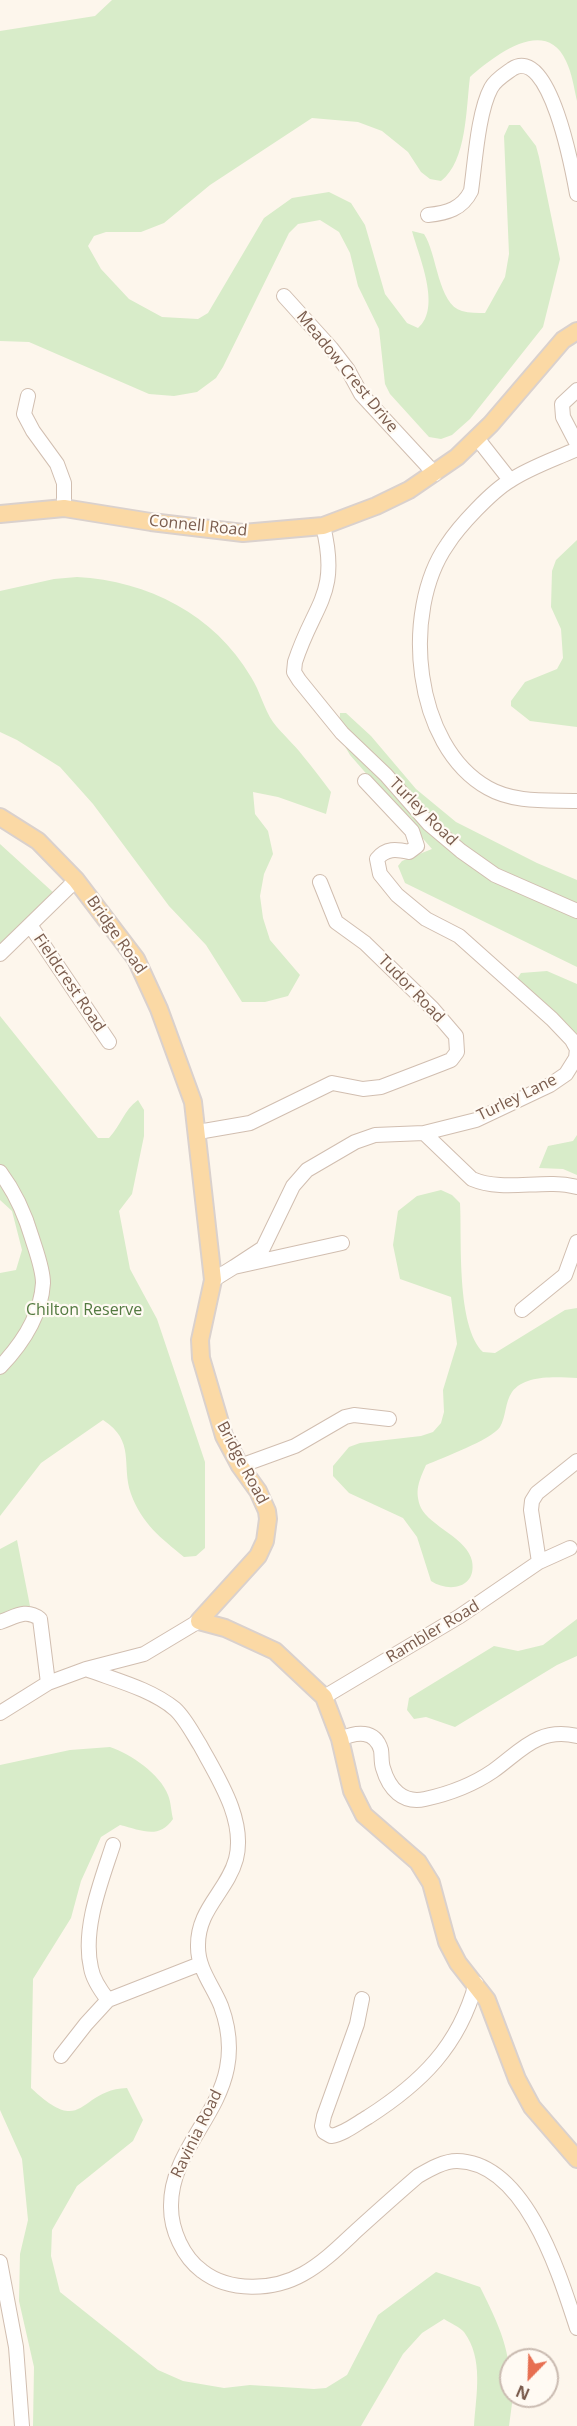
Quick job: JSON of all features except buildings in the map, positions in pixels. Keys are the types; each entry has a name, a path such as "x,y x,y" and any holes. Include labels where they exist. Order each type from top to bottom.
{"main road":[{"name":"Connell Road","path":"0,514 64,508 151,522 243,533 323,526 376,506 435,474 477,438 563,340 577,331"},
{"name":"Bridge Road","path":"0,817 38,841 102,911 145,975 193,1102 213,1280 200,1340 201,1358 224,1436 240,1466 258,1491 267,1511 265,1541 250,1565 199,1621"},
{"path":"199,1621 225,1628 275,1651 324,1697 340,1739 352,1791 364,1815 418,1862 431,1883 447,1942 458,1963 476,1983 487,2000 517,2079 532,2107 577,2159"}],"street":[{"path":"428,215 447,213 465,203 471,191 483,113 492,87 515,67 527,66 535,71 550,94 569,152 577,194"},
{"name":"Meadow Crest Drive","path":"284,296 331,348 348,370 361,394 435,474"},
{"path":"577,390 562,404 563,417 577,444"},
{"path":"27,396 24,414 33,431 57,464 64,483 64,508"},
{"path":"477,438 510,480"},
{"path":"577,449 510,480 467,520 446,546 434,572 424,599 420,629 422,683 439,734 455,758 487,788 511,798 577,801"},
{"name":"Turley Road","path":"323,526 330,563 328,583 323,603 299,650 294,672 342,733 386,776 429,824 495,875 577,911"},
{"name":"Turley Lane","path":"234,1267 263,1248 293,1186 307,1170 355,1143 375,1136 424,1133 476,1120 550,1085 566,1074 576,1058 577,1049 562,1028 459,936 426,919 397,896 380,874 377,859 384,851 398,849 409,852 417,846 412,831 365,782"},
{"path":"0,954 76,880"},
{"name":"Tudor Road","path":"198,1132 250,1124 332,1083 363,1089 381,1087 452,1060 457,1052 456,1036 432,1008 365,943 336,922 320,882"},
{"name":"Fieldcrest Road","path":"30,925 109,1042"},
{"path":"424,1133 472,1179 482,1184 494,1186 546,1183 577,1187"},
{"path":"0,1172 13,1190 26,1218 43,1282 36,1317 19,1347 0,1367"},
{"path":"522,1310 565,1275 577,1242"},
{"path":"213,1280 234,1267 342,1243"},
{"path":"240,1466 295,1446 345,1417 354,1415 389,1419"},
{"path":"540,1562 531,1510 532,1501 537,1493 577,1461"},
{"name":"Rambler Road","path":"324,1697 460,1617 540,1562 570,1548"},
{"path":"0,1622 24,1613 33,1614 40,1619 48,1683"},
{"name":"Bridge Road","path":"0,1713 48,1683 86,1669 144,1653 199,1621"},
{"name":"Ravinia Road","path":"86,1669 153,1695 176,1710 191,1730 219,1779 234,1814 238,1842 236,1860 208,1906 200,1924 198,1947 200,1964 221,2006 229,2037 228,2067 219,2095 184,2153 173,2179 171,2208 175,2231 183,2250 195,2265 211,2278 252,2287 281,2283 303,2275 327,2258 418,2176 436,2166 456,2161 476,2165 499,2177 518,2196 538,2224 564,2287 577,2328"},
{"path":"340,1739 353,1733 365,1733 374,1738 381,1749 383,1768 392,1789 405,1799 424,1800 460,1788 492,1772 525,1745 545,1736 565,1733 577,1736"},
{"path":"108,2000 100,1990 91,1968 89,1940 95,1906 113,1845"},
{"path":"61,2056 108,2000 200,1964"},
{"path":"362,1999 357,2024 324,2116 322,2126 324,2132 331,2136 351,2128 385,2106 417,2083 437,2062 471,2005 476,1983"},
{"path":"0,2262 16,2348 22,2426"}],"green space":[{"path":"112,0 577,0 577,101 568,66 557,48 545,41 532,41 505,51 470,77 461,147 450,172 441,181 430,179 421,172 408,152 382,131 358,122 312,118 210,185 164,223 141,232 106,232 94,236 88,246 101,269 129,299 162,317 198,319 208,313 264,218 292,198 329,192 351,203 365,225 385,294 407,323 418,328 425,319 428,308 427,282 412,231 424,234 443,289 454,307 465,312 485,313 505,277 509,254 504,136 509,125 520,125 536,146 560,259 543,327 470,419 452,435 441,439 429,437 390,394 385,384 379,329 358,286 350,253 339,232 320,220 298,224 289,233 223,367 216,378 197,392 174,396 149,394 29,342 0,341 0,31 95,16"},
{"path":"577,540 577,727 530,721 511,706 511,701 525,682 557,669 563,658 561,629 551,607 552,571 556,560"},
{"path":"77,577 129,585 154,594 177,605 218,635 251,677 273,722 331,792 326,814 278,797 253,792 255,814 268,831 273,854 264,874 260,896 263,918 270,940 300,975 288,996 265,1002 242,1002 206,945 169,906 93,804 60,767 0,732 0,591 54,579"},
{"path":"340,713 346,713 371,736 416,789 456,822 537,863 577,880 577,967 405,883 398,866 402,861 432,849 350,755 339,736"},
{"path":"0,844 55,894 0,947"},
{"path":"547,971 577,984 577,1036 520,985 517,979 521,973"},
{"name":"Chilton Reserve","path":"0,1016 98,1138 109,1138 129,1108 138,1100 144,1110 144,1136 132,1194 119,1211 130,1269 157,1319 205,1462 205,1548 196,1556 184,1557 160,1537 141,1514 135,1505 128,1483 124,1445 120,1436 103,1420 41,1463 0,1516 0,1273 16,1270 22,1250 12,1211 0,1200"},
{"path":"577,1135 577,1175 563,1169 539,1168 548,1146 573,1141"},
{"path":"441,1190 452,1195 460,1203 464,1303 474,1340 483,1352 495,1353 565,1310 577,1308 577,1378 533,1379 518,1386 508,1400 502,1423 495,1432 477,1443 426,1465 419,1481 421,1508 432,1521 464,1546 472,1561 470,1577 460,1586 453,1587 438,1585 431,1581 417,1537 403,1518 349,1493 333,1476 333,1466 349,1447 360,1443 421,1436 433,1432 441,1423 444,1412 443,1390 457,1344 451,1297 400,1279 393,1245 398,1211 417,1196"},
{"path":"17,1540 30,1606 0,1617 0,1549"},
{"path":"577,1619 577,1656 557,1665 455,1727 426,1717 414,1719 407,1710 409,1698 494,1646 518,1651 543,1645"},
{"path":"110,1747 127,1754 152,1772 164,1787 170,1801 173,1819 162,1830 149,1832 120,1825 101,1837 81,1881 71,1918 33,1979 31,2088 49,2103 62,2110 72,2111 98,2096 127,2088 143,2120 133,2141 77,2186 52,2230 51,2256 60,2292 158,2370 183,2381 224,2388 250,2385 314,2389 326,2388 347,2375 378,2315 436,2272 480,2287 487,2301 499,2327 505,2348 499,2348 499,2408 511,2408 509,2426 474,2426 477,2377 474,2354 464,2332 444,2319 422,2333 403,2354 361,2426 33,2426 34,2367 19,2301 20,2254 28,2220 22,2159 0,2110 0,1765 70,1750"}]}
